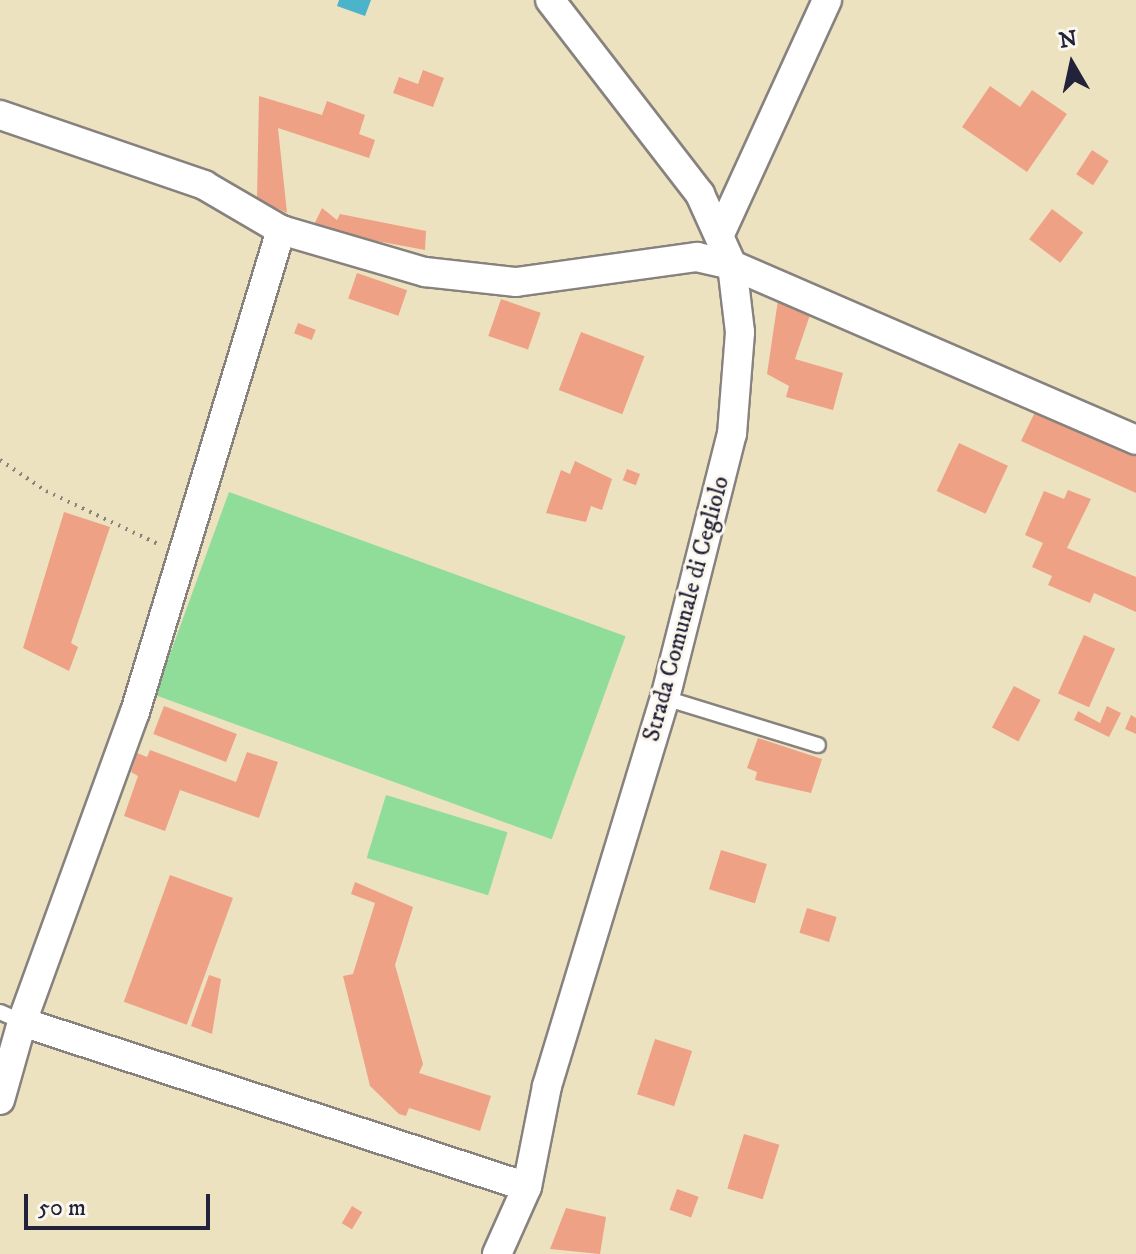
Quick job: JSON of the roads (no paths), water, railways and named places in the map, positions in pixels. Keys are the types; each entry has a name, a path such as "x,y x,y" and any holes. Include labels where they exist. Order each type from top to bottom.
{"street":[{"name":"Strada Comunale di Cegliolo","path":"497,1254 527,1187 547,1086 665,698 732,434 740,332 732,265 700,194 550,0"},
{"path":"720,234 827,0"},
{"path":"0,115 204,185 281,230 425,272 516,282 697,257 732,265 1136,440"},
{"path":"0,1100 11,1017 185,556 281,230"},
{"path":"11,1017 527,1187"}],"lane":[{"path":"665,698 818,745"}],"water":[{"path":"339,0 371,0 365,16 337,6"}]}
